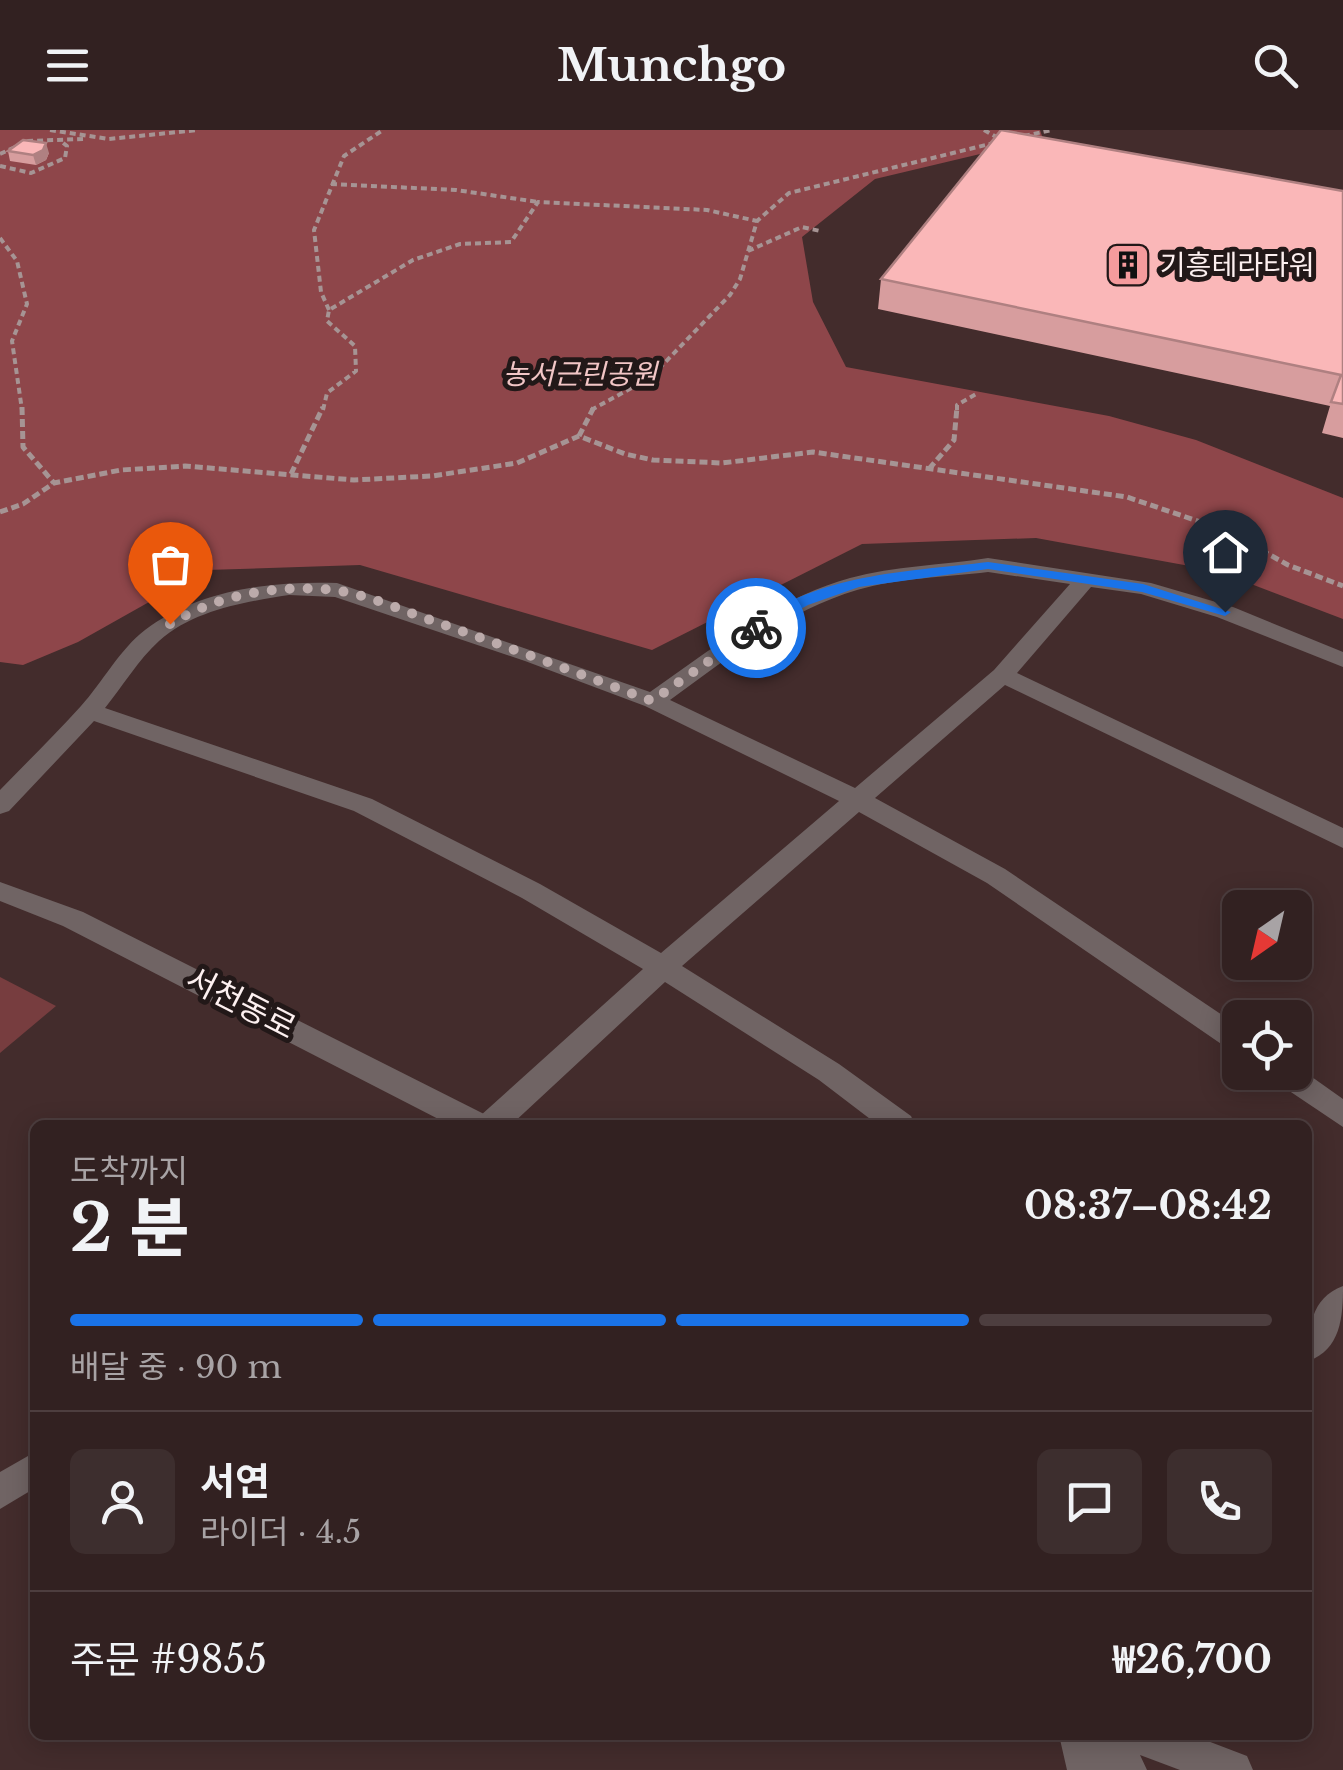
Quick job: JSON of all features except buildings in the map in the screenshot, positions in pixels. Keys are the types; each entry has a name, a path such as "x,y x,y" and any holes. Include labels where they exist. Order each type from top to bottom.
{"street":[{"path":"652,701 747,634 803,602 857,583 988,566 1143,588 1225,612 1343,660"},
{"path":"497,1120 663,967 1002,675 1087,578"},
{"path":"0,804 90,711 151,636 176,620 236,597 289,588 336,590 652,701 860,801 996,876 1222,1030"},
{"path":"1002,675 1343,839"},
{"path":"90,711 363,805 531,891 663,967 829,1072 893,1120"},
{"name":"서천동로","path":"0,891 72,919 467,1120"},
{"path":"1309,1090 1343,1115"},
{"path":"1312,1341 1343,1300"},
{"path":"0,1492 30,1471"},
{"path":"1080,1740 1087,1770"},
{"path":"1100,1740 1127,1770"},
{"path":"1153,1740 1233,1770"}],"path":[{"path":"50,130 109,138"},
{"path":"0,154 28,141 198,130"},
{"path":"330,310 321,292 314,230 344,156 383,130"},
{"path":"0,512 23,504 54,483 121,470 185,466 354,480 432,476 517,462 579,436 592,408 650,378 730,295 740,279 758,221 789,193 1002,141 984,130"},
{"path":"1019,137 1052,130"},
{"path":"0,166 31,173 65,158 68,146 60,140"},
{"path":"331,184 456,190 538,202 706,210 758,221"},
{"path":"291,474 321,418 327,393 356,371 355,346 326,321 330,310 413,260 460,244 512,242 538,202"},
{"path":"746,252 802,227 820,231"},
{"path":"0,238 17,261 27,304 12,341 21,387 23,447 54,483"},
{"path":"930,469 939,452 954,440 958,405 978,393"},
{"path":"579,436 631,456 712,463 813,452 1128,497 1227,531 1288,565 1343,586"}],"shaded area":[{"path":"0,977 56,1006 0,1053"}],"green space":[{"name":"농서근린공원","path":"0,130 1040,130 1043,139 875,179 802,237 813,302 846,367 1109,416 1196,440 1343,498 1343,619 1217,571 1036,538 862,544 652,650 360,565 206,570 78,642 23,665 0,662"}],"way so far":[{"path":"170,624 236,597 289,588 336,590 652,701 756,628"}],"place":[{"name":"기흥테라타워","path":"1128,265"}],"route":[{"path":"756,628 803,602 857,583 988,566 1143,588 1225,612"}]}
